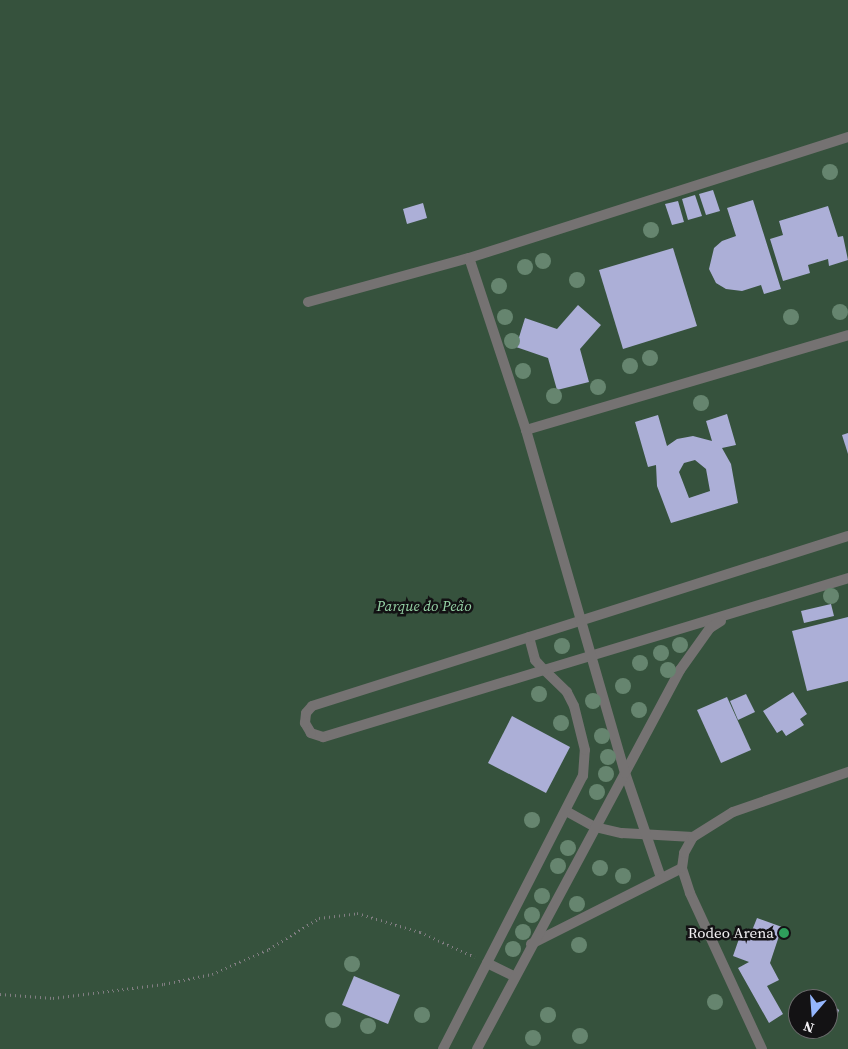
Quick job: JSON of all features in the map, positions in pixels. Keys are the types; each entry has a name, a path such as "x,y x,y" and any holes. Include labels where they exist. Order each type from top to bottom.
{"lane":[{"path":"308,302 469,258 848,137"},
{"path":"469,258 526,430 593,656 625,773 661,878"},
{"path":"526,430 848,335"},
{"path":"848,536 312,706 306,713 305,722 311,732 323,737 848,578"},
{"path":"478,1049 531,944 680,670 710,628 730,615"},
{"path":"443,1049 566,811 582,776 586,750 567,692 535,660 530,637"},
{"path":"762,1049 702,921 682,868 684,853 692,837 733,812 848,772"},
{"path":"566,811 595,827 647,836 692,837"},
{"path":"531,944 682,868"},
{"path":"487,963 514,976"}],"path":[{"path":"0,994 53,998 164,984 212,974 269,949 319,918 357,913 420,932 487,963"}],"green space":[{"name":"Parque do Peão","path":"0,0 848,0 848,1049 0,1049"}],"building":[{"path":"713,190 720,211 706,215 699,194"},
{"path":"695,195 702,216 688,220 682,199"},
{"path":"753,200 781,289 764,294 761,285 742,291 726,289 716,283 709,269 714,248 722,241 736,236 727,208"},
{"path":"678,201 684,222 672,225 665,204"},
{"path":"423,203 427,218 407,224 403,209"},
{"path":"828,206 838,237 843,236 848,260 829,266 828,259 808,265 810,273 783,281 770,239 783,235 779,221"},
{"path":"673,248 697,326 623,349 599,270"},
{"path":"578,305 601,325 580,349 589,382 557,390 548,358 516,347 525,318 557,329"},
{"path":"727,414 736,445 722,448 731,464 738,503 671,523 657,486 656,465 648,467 635,422 658,415 667,446 677,439 693,436 712,441 706,421","holes":["695,460 706,469 710,491 689,498 679,472 684,463"]},
{"path":"848,433 848,454 842,435"},
{"path":"831,604 834,616 804,623 801,611"},
{"path":"848,617 848,681 807,691 792,631"},
{"path":"793,692 807,714 800,719 804,725 786,736 782,730 777,733 763,711"},
{"path":"746,694 755,712 738,720 730,701"},
{"path":"727,697 751,750 721,763 697,710"},
{"path":"512,716 570,747 546,793 488,763"},
{"path":"757,918 782,927 770,963 779,980 767,986 783,1014 769,1023 738,968 749,962 733,956 742,930 751,933"},
{"path":"354,976 400,995 388,1024 342,1005"}],"place":[{"name":"Rodeo Arena","path":"784,933"}]}
